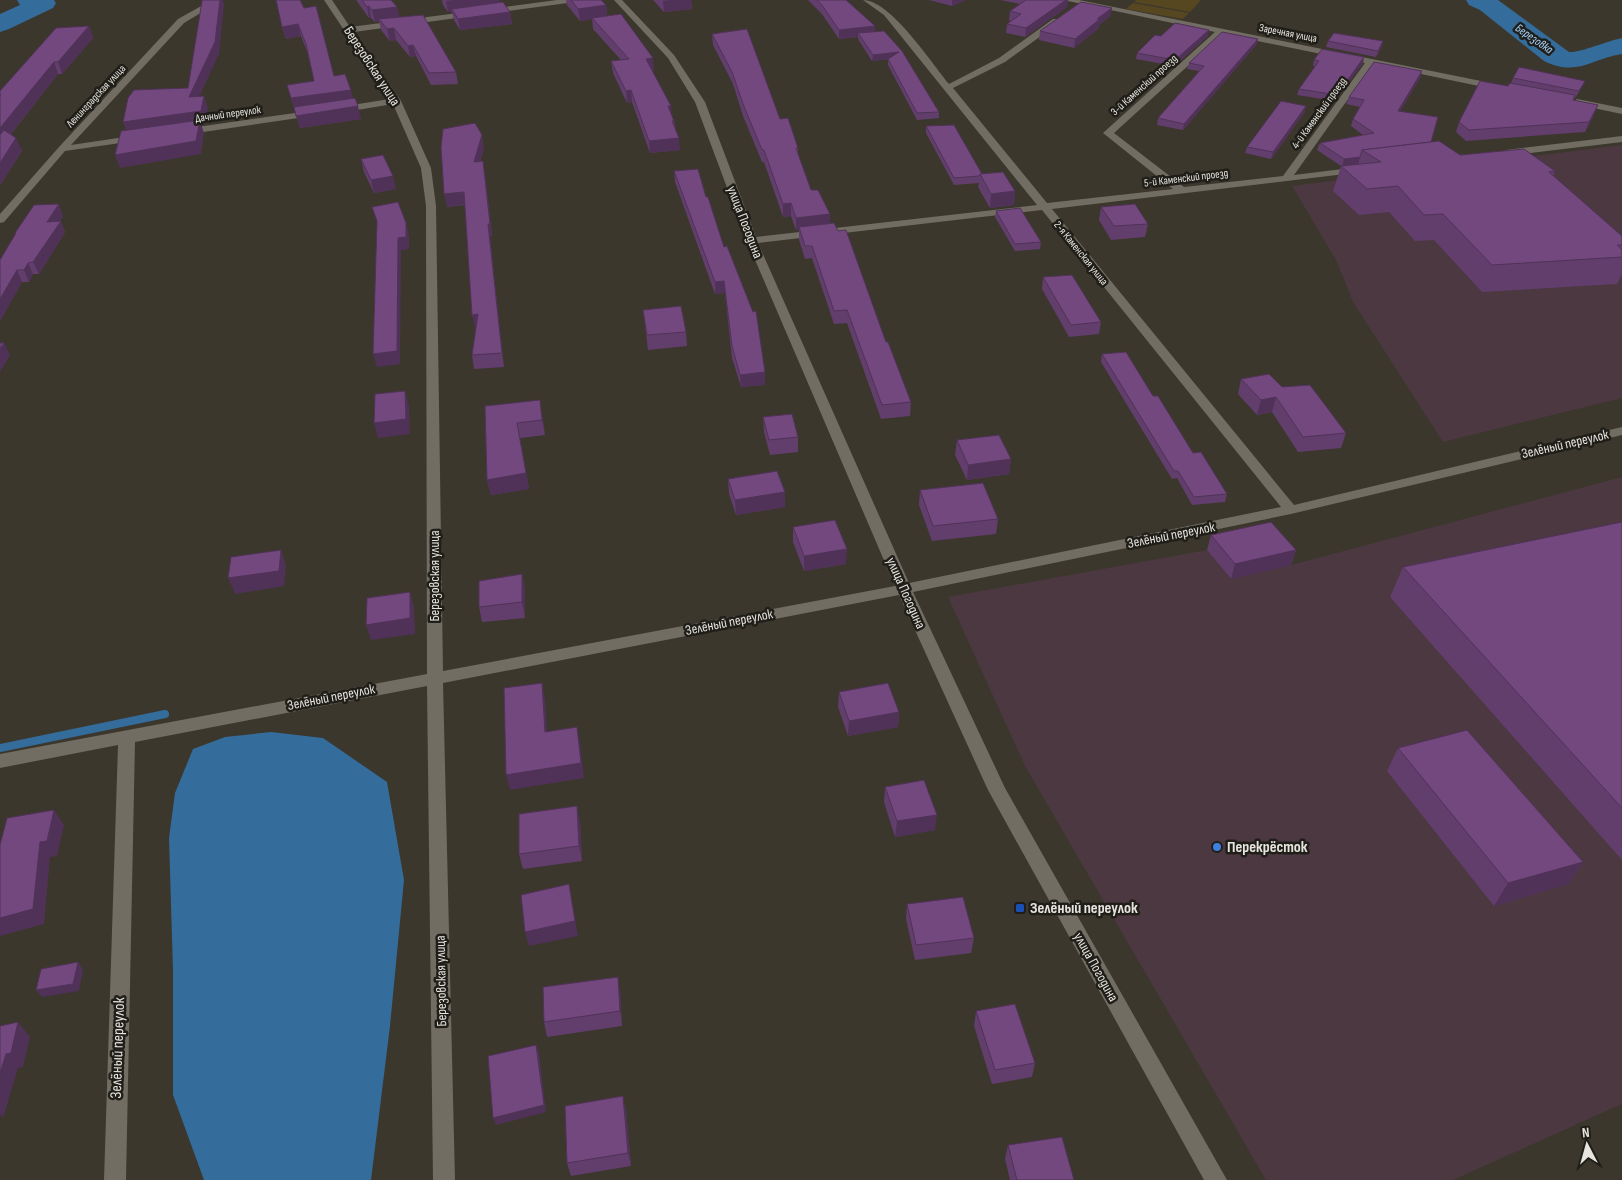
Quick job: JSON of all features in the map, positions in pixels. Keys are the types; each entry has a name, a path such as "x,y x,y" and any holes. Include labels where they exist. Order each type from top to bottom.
{"street":[{"name":"Ленинградская улица","path":"0,220 62,149 181,21 218,0"},
{"name":"Березовская улица","path":"328,0 396,101 426,168 432,206 435,677 444,1180"},
{"path":"348,30 575,0"},
{"name":"улица Погодина","path":"618,0 671,57 700,102 752,241 904,589 997,790 1216,1180"},
{"name":"2-я Каменская улица","path":"868,0 887,13 1043,208 1291,510"},
{"name":"Заречная улица","path":"1066,0 1505,88"},
{"path":"1073,9 1081,3"},
{"path":"947,88 1002,60 1065,14"},
{"name":"3-й Каменский проезд","path":"1182,191 1108,133 1221,31"},
{"name":"4-й Каменский проезд","path":"1286,179 1371,61"},
{"path":"1564,100 1622,111"},
{"name":"Дачный переулок","path":"170,133 396,101"},
{"path":"62,149 151,136"},
{"path":"1493,154 1622,139"},
{"name":"5-й Каменский проезд","path":"752,241 1375,168"},
{"name":"Зелёный переулок","path":"0,761 904,589 1291,510 1622,431"},
{"name":"Зелёный переулок","path":"115,1180 127,737"}],"shaded area":[{"path":"1136,0 1201,0 1190,12 1134,2"},
{"path":"1133,3 1189,13 1183,19 1126,9"},
{"path":"1622,145 1622,398 1443,442 1353,302 1336,260 1292,186"},
{"path":"1622,477 1622,1104 1453,1180 1266,1180 1025,766 948,597 1207,550 1231,579 1291,565"}],"water":[{"path":"271,732 323,738 387,782 404,880 390,1026 371,1180 204,1180 173,1095 173,971 169,838 175,793 193,749 225,737"}],"building":[{"path":"203,0 220,0 215,42 189,97 204,96 201,111 123,122 128,98 134,90 188,88"},
{"path":"276,0 300,0 304,8 316,6 334,76 345,74 351,90 291,98 287,85 314,81 306,44 298,24 282,27"},
{"path":"362,0 391,0 397,7 372,10"},
{"path":"571,0 601,0 606,5 578,9"},
{"path":"817,0 846,0 875,26 839,30"},
{"path":"1026,0 1066,0 1026,28 1007,24 1021,14 1010,11"},
{"path":"503,2 510,12 458,19 452,9"},
{"path":"1081,2 1112,8 1075,39 1040,31"},
{"path":"621,14 653,58 646,59 671,106 668,106 679,138 649,141 631,90 626,91 611,61 629,59 592,18"},
{"path":"423,15 456,72 429,73 413,45 408,46 394,28 387,29 379,19"},
{"path":"1175,23 1209,30 1175,60 1137,53 1155,35 1161,36"},
{"path":"89,26 58,62 54,62 0,128 0,91 56,28"},
{"path":"747,29 780,119 788,118 798,148 796,148 811,190 818,190 830,214 796,218 791,203 783,204 764,150 762,150 743,104 732,72 712,34"},
{"path":"884,31 902,51 939,112 917,113 888,59 899,52 873,55 858,33"},
{"path":"1222,32 1258,39 1184,124 1158,118 1204,66 1189,63"},
{"path":"1334,33 1383,41 1378,51 1328,41"},
{"path":"1322,49 1364,57 1337,95 1299,89 1319,61 1314,60"},
{"path":"1374,62 1422,71 1398,111 1438,117 1431,142 1362,150 1360,157 1344,159 1320,143 1374,133 1353,119 1364,100 1349,97"},
{"path":"1519,67 1585,81 1579,91 1513,78"},
{"path":"1480,81 1508,86 1510,83 1575,95 1573,100 1598,105 1589,122 1469,130 1459,122"},
{"path":"355,98 358,106 296,116 294,107"},
{"path":"1281,101 1306,106 1273,152 1247,147"},
{"path":"200,120 196,141 115,155 121,131"},
{"path":"475,123 482,135 474,162 483,161 502,353 472,355 478,314 472,315 464,192 444,194 441,147 443,129"},
{"path":"954,125 982,174 979,176 954,178 926,126"},
{"path":"4,130 16,138 0,163 0,135"},
{"path":"1439,141 1460,155 1524,149 1555,171 1549,172 1622,236 1622,245 1617,245 1622,250 1622,257 1492,265 1443,214 1424,215 1398,186 1367,189 1341,166 1381,162 1362,150"},
{"path":"383,155 393,176 371,180 361,159"},
{"path":"698,169 724,247 727,246 753,312 756,311 765,372 740,375 732,346 724,281 715,282 674,171"},
{"path":"1003,172 1015,191 991,194 980,174"},
{"path":"398,202 406,223 406,237 398,238 397,351 373,354 377,221 372,207"},
{"path":"59,204 47,222 61,221 33,262 28,263 24,270 17,270 0,299 0,260 15,233 34,205"},
{"path":"1135,204 1148,224 1114,226 1101,207"},
{"path":"1020,208 1041,242 1015,244 996,211"},
{"path":"834,223 838,231 846,230 886,342 888,342 911,402 882,405 847,310 834,311 812,246 805,246 799,227"},
{"path":"1072,275 1101,322 1071,325 1043,277"},
{"path":"681,306 686,332 647,335 643,310"},
{"path":"1126,352 1153,396 1158,396 1193,453 1201,452 1227,494 1194,497 1178,471 1174,471 1102,354"},
{"path":"1269,374 1282,387 1310,385 1346,433 1303,437 1276,397 1261,400 1241,379"},
{"path":"405,391 406,419 374,423 375,394"},
{"path":"540,400 542,420 517,423 526,473 487,480 485,406"},
{"path":"792,414 798,437 769,440 763,417"},
{"path":"999,435 1011,459 968,465 957,440"},
{"path":"777,471 785,492 735,500 728,479"},
{"path":"983,483 998,519 933,526 920,490"},
{"path":"835,520 847,549 804,556 793,527"},
{"path":"1271,522 1296,550 1235,564 1211,535"},
{"path":"1622,522 1622,808 1403,567"},
{"path":"281,550 279,571 228,578 231,557"},
{"path":"522,574 522,602 479,607 479,581"},
{"path":"410,592 410,618 366,625 367,598"},
{"path":"542,683 545,732 577,727 581,763 506,775 504,688"},
{"path":"888,683 899,712 849,721 839,692"},
{"path":"1467,730 1583,862 1508,883 1398,748"},
{"path":"924,780 937,815 897,821 885,787"},
{"path":"577,806 579,846 519,854 519,814"},
{"path":"54,810 47,841 40,842 33,909 0,918 0,845 7,818"},
{"path":"569,884 575,921 525,932 521,895"},
{"path":"963,897 974,938 916,945 907,904"},
{"path":"78,962 73,984 36,990 41,969"},
{"path":"618,977 620,1011 544,1022 543,987"},
{"path":"1015,1004 1035,1063 995,1070 976,1011"},
{"path":"18,1022 11,1053 6,1054 0,1073 0,1026"},
{"path":"536,1045 544,1105 493,1118 488,1056"},
{"path":"623,1096 628,1153 567,1163 565,1106"},
{"path":"1062,1137 1074,1180 1017,1180 1008,1145"}],"waterway":[{"name":"Березовка","path":"0,24 44,3 29,0"},
{"name":"Березовка","path":"1478,0 1489,5 1563,60 1582,59 1622,46"},
{"path":"0,748 165,714"}],"place":[{"name":"Перекрёсток","path":"1217,847"},
{"name":"Зелёный переулок","path":"1020,908"}]}
